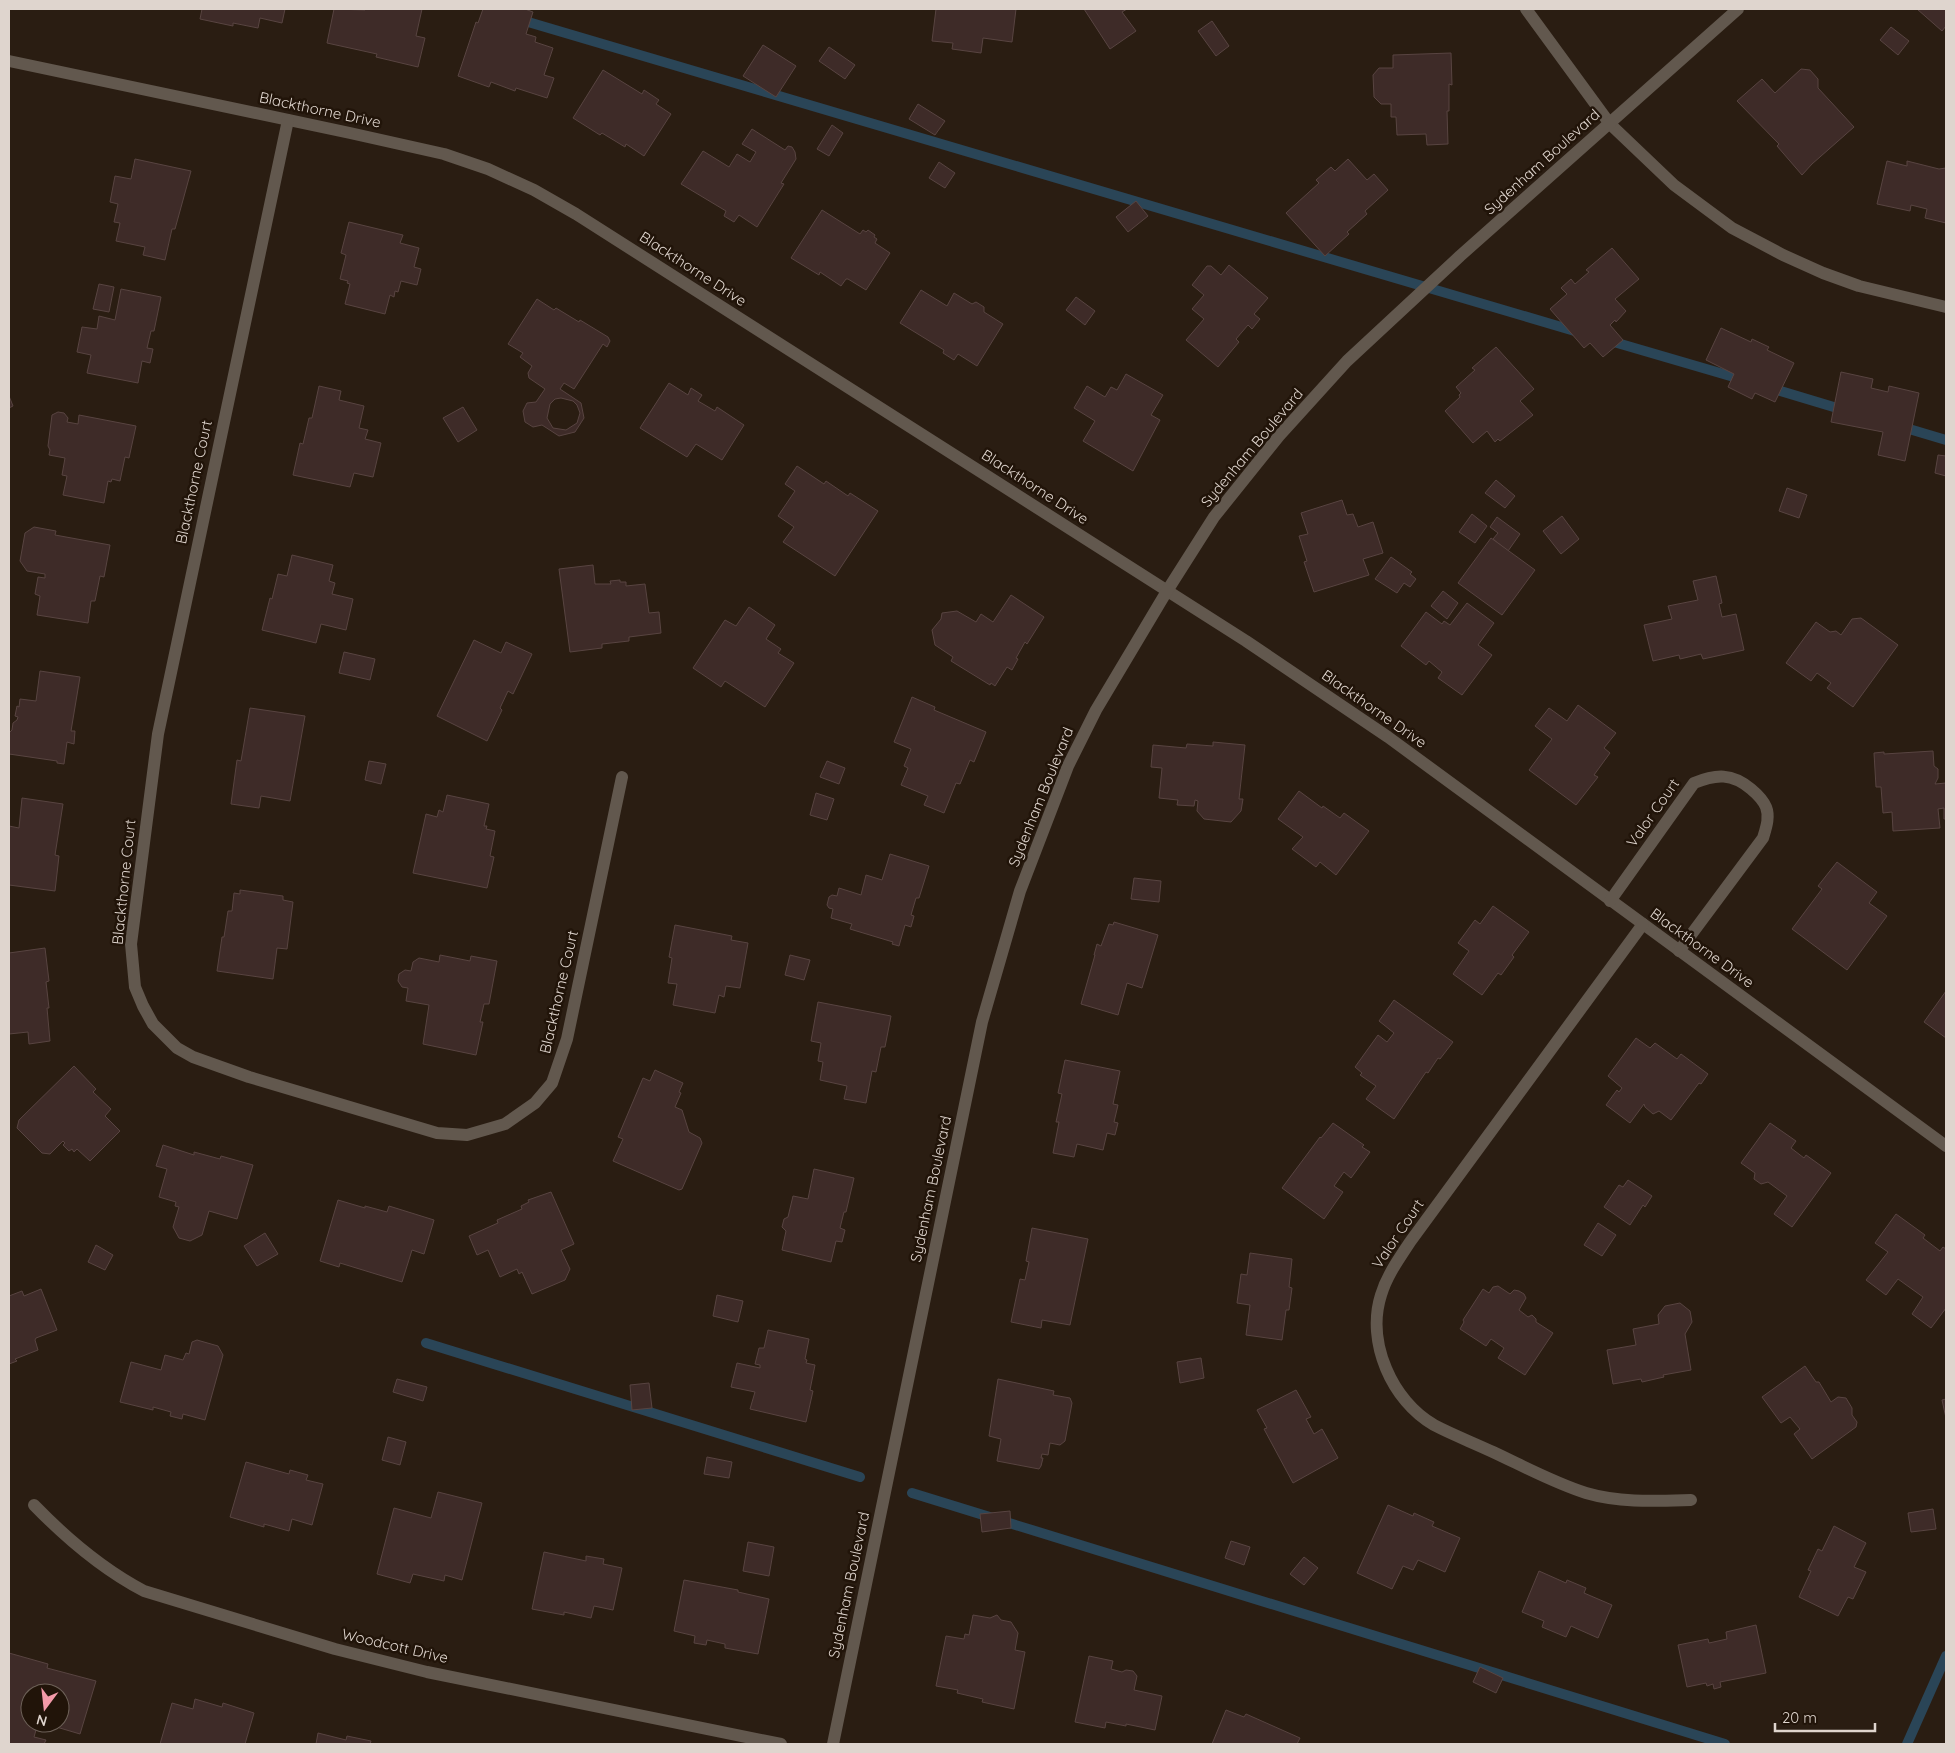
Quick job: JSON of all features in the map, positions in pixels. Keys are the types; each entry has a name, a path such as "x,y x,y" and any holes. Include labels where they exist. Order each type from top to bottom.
{"street":[{"path":"1526,9 1610,124 1674,185 1732,228 1783,255 1823,273 1859,286 1946,307"},
{"name":"Sydenham Boulevard","path":"833,1744 982,1022 1020,891 1068,766 1096,710 1167,591 1214,518 1279,436 1347,361 1460,256 1738,9"},
{"name":"Blackthorne Drive","path":"9,61 444,154 488,169 534,190 576,214 1246,641 1388,737 1946,1146"},
{"name":"Blackthorne Court","path":"288,120 158,734 131,944 135,987 143,1006 153,1024 178,1048 192,1057 248,1077 437,1134 467,1135 505,1124 535,1103 552,1083 567,1039 622,777"},
{"name":"Valor Court","path":"1610,901 1694,782 1706,778 1725,776 1741,780 1758,794 1766,808 1768,821 1763,838 1679,951"},
{"name":"Valor Court","path":"1643,924 1410,1242 1390,1273 1380,1295 1376,1320 1381,1354 1394,1387 1412,1408 1434,1425 1562,1484 1588,1493 1634,1501 1691,1500"},
{"name":"Woodcott Drive","path":"34,1506 55,1528 83,1552 122,1580 144,1591 334,1649 418,1669 781,1744"}],"building":[{"path":"202,9 285,9 282,23 260,18 258,28 233,23 233,26 200,19"},
{"path":"334,9 422,9 416,36 425,38 418,67 376,57 377,54 327,43"},
{"path":"483,9 525,9 533,12 526,34 536,37 535,42 553,48 544,75 554,78 547,98 516,88 515,91 491,82 489,87 458,76 476,22 478,23"},
{"path":"936,9 1016,9 1012,42 983,38 981,53 952,49 953,43 932,41"},
{"path":"1084,9 1127,9 1122,12 1136,31 1110,49"},
{"path":"1917,9 1946,9 1946,26 1942,31"},
{"path":"1212,21 1229,46 1216,56 1198,31"},
{"path":"1891,27 1909,41 1898,55 1880,40"},
{"path":"763,45 796,66 776,97 743,76"},
{"path":"829,47 855,65 845,79 819,61"},
{"path":"1451,53 1452,85 1449,84 1449,111 1447,111 1448,144 1427,145 1426,134 1397,135 1396,117 1391,117 1391,104 1381,104 1374,97 1373,75 1379,68 1393,68 1393,55"},
{"path":"1801,69 1810,70 1818,79 1818,88 1854,127 1802,175 1777,146 1779,144 1737,101 1762,79 1775,93"},
{"path":"603,70 642,94 644,90 659,100 656,104 671,114 644,156 626,144 625,147 602,133 600,135 573,118"},
{"path":"918,104 945,121 935,135 909,119"},
{"path":"832,125 843,133 829,156 817,149"},
{"path":"752,129 785,150 788,146 792,147 796,159 781,183 784,184 757,227 739,215 734,222 724,216 726,211 681,184 703,151 729,167 737,154 750,162 756,152 742,144"},
{"path":"135,159 191,171 175,229 172,229 165,260 143,255 145,247 116,241 120,223 114,222 118,204 110,202 115,176 131,179"},
{"path":"1348,159 1367,180 1374,174 1388,190 1365,211 1367,214 1347,232 1349,234 1325,256 1286,213 1319,183 1316,180 1331,167 1335,171"},
{"path":"1887,161 1907,166 1907,161 1939,169 1946,168 1946,223 1925,218 1927,209 1911,205 1910,211 1877,204"},
{"path":"939,162 955,173 945,188 929,178"},
{"path":"1136,201 1148,216 1128,232 1116,217"},
{"path":"822,210 860,234 863,230 866,232 868,230 875,235 874,237 877,239 875,243 890,253 866,290 848,279 841,286 820,272 819,275 791,258"},
{"path":"349,222 403,235 400,243 419,248 414,267 421,269 417,285 401,281 398,292 395,291 394,297 390,295 385,314 345,304 350,284 347,283 348,281 340,279 346,255 341,253"},
{"path":"1612,248 1639,279 1615,299 1626,311 1616,322 1615,320 1610,325 1623,340 1603,357 1590,343 1584,348 1550,309 1567,294 1561,288 1571,279 1575,284 1589,272 1586,270"},
{"path":"1229,265 1268,298 1254,314 1260,319 1252,329 1248,325 1236,339 1239,342 1218,367 1186,340 1204,319 1192,309 1204,295 1192,285 1207,266 1211,266 1221,275"},
{"path":"99,284 114,287 109,312 93,309"},
{"path":"121,289 161,297 154,331 151,331 147,348 153,349 150,363 142,361 138,383 87,373 91,355 77,352 82,327 97,329 99,316 115,320"},
{"path":"921,290 947,306 954,293 972,304 976,302 984,307 984,312 1003,324 977,366 958,354 954,360 943,353 944,350 900,323"},
{"path":"1076,297 1095,311 1085,325 1066,310"},
{"path":"537,299 554,310 556,308 579,322 580,320 608,337 610,341 607,347 603,344 574,389 564,383 560,389 581,403 584,418 575,432 559,436 542,425 533,427 525,422 523,411 527,403 536,402 545,389 529,378 528,373 532,366 520,357 523,353 508,344","holes":["561,398 573,401 580,413 577,423 566,430 553,428 547,418 550,404 555,399"]},
{"path":"1721,328 1751,342 1752,339 1769,347 1767,350 1794,363 1775,402 1755,393 1752,399 1728,387 1734,374 1706,360"},
{"path":"1496,347 1534,389 1520,401 1533,415 1500,441 1498,439 1495,442 1487,431 1473,443 1445,411 1460,397 1461,393 1456,387 1475,370 1472,368"},
{"path":"1841,372 1873,379 1871,388 1888,392 1889,386 1919,393 1905,461 1878,455 1883,432 1831,422"},
{"path":"1126,374 1163,395 1151,415 1160,420 1133,471 1083,441 1095,421 1074,408 1087,386 1105,397 1111,387 1117,390"},
{"path":"669,383 688,395 691,388 702,395 698,401 715,411 717,407 744,425 722,460 696,444 687,457 640,428"},
{"path":"319,386 341,391 339,400 364,406 359,428 368,430 365,439 381,443 373,477 354,473 350,487 293,475 300,443 303,444 309,418 312,418"},
{"path":"9,396 13,406 9,408"},
{"path":"463,407 477,430 458,442 443,418"},
{"path":"58,412 64,413 68,418 67,422 78,424 79,415 136,426 129,458 125,457 120,481 112,479 111,482 108,481 104,503 63,495 67,476 62,475 65,458 49,455 50,450 48,446 52,415"},
{"path":"1938,455 1946,456 1946,476 1935,473"},
{"path":"797,466 824,484 826,481 848,496 850,493 878,511 835,576 783,542 794,527 778,516 795,491 785,484"},
{"path":"1496,480 1515,496 1505,508 1485,493"},
{"path":"1787,488 1807,495 1799,518 1779,511"},
{"path":"1342,500 1347,515 1353,514 1358,527 1373,522 1383,553 1363,559 1369,575 1314,592 1304,562 1307,561 1299,536 1308,534 1301,513"},
{"path":"1472,514 1487,526 1475,543 1459,532"},
{"path":"1562,516 1579,539 1561,554 1543,531"},
{"path":"1497,517 1520,534 1508,551 1493,539 1498,533 1490,527"},
{"path":"34,527 56,531 55,535 110,545 104,577 100,576 95,601 91,601 88,623 37,615 40,596 35,594 38,577 45,578 45,574 27,571 20,561 25,533"},
{"path":"1491,538 1535,570 1502,615 1458,583"},
{"path":"292,555 333,565 329,581 335,583 332,594 353,599 346,630 321,624 316,643 262,630 278,574 287,576"},
{"path":"1391,557 1412,572 1410,574 1416,579 1410,587 1404,583 1397,593 1375,579"},
{"path":"593,565 595,584 611,584 610,581 620,580 620,582 626,582 626,586 645,584 649,613 659,612 661,633 629,637 629,641 602,644 602,648 570,652 559,569"},
{"path":"1716,576 1722,603 1719,604 1722,617 1736,614 1744,650 1703,659 1701,654 1680,659 1679,655 1653,661 1644,625 1672,619 1668,606 1698,600 1693,581"},
{"path":"1443,591 1458,603 1447,619 1431,606"},
{"path":"1011,595 1044,617 1027,644 1025,642 1012,670 1007,667 995,686 991,683 990,685 951,661 953,657 935,645 932,630 941,619 942,613 957,611 976,622 981,614 993,622"},
{"path":"1467,603 1494,623 1478,645 1492,655 1462,695 1438,678 1442,672 1429,661 1426,665 1401,646 1426,612 1442,624 1444,621 1450,625"},
{"path":"749,607 775,625 766,639 781,649 778,653 794,663 765,707 725,681 721,687 693,668 725,620 736,626"},
{"path":"1861,618 1898,645 1853,707 1827,688 1831,683 1817,673 1811,681 1786,663 1816,622 1830,632 1836,631 1841,635 1852,619"},
{"path":"474,640 501,653 506,642 532,654 513,694 508,691 500,708 502,710 487,741 437,716"},
{"path":"344,652 375,659 370,680 339,673"},
{"path":"40,671 80,677 71,731 75,731 74,744 67,742 64,764 57,763 57,761 9,754 9,733 18,717 15,716 17,706 19,707 20,699 36,701"},
{"path":"912,697 935,707 934,710 986,732 974,762 970,760 960,784 956,783 944,813 924,805 928,796 901,785 908,768 904,766 911,749 894,742"},
{"path":"1578,705 1616,733 1604,748 1610,753 1594,775 1598,777 1576,805 1529,770 1552,739 1535,726 1549,708 1567,721"},
{"path":"250,708 305,716 290,801 261,796 259,808 231,804 237,760 241,761"},
{"path":"1213,742 1245,745 1239,799 1243,799 1241,811 1231,822 1204,819 1197,811 1198,801 1195,800 1194,806 1177,805 1178,800 1159,798 1162,768 1151,767 1153,745 1186,748 1187,744 1213,746"},
{"path":"1933,751 1934,766 1938,769 1938,778 1935,784 1946,783 1946,819 1944,819 1944,808 1938,809 1940,828 1893,831 1892,812 1883,813 1881,787 1876,787 1874,753"},
{"path":"369,761 386,764 381,784 365,780"},
{"path":"827,761 845,768 839,784 820,777"},
{"path":"1299,791 1322,808 1323,806 1340,818 1344,813 1369,831 1336,875 1320,862 1316,867 1292,849 1303,837 1278,819"},
{"path":"816,793 834,799 827,820 810,815"},
{"path":"447,795 489,804 484,826 487,826 486,829 495,831 490,856 494,857 487,888 413,873 426,814 437,817 439,810 443,812"},
{"path":"22,798 63,804 55,855 59,856 55,891 9,885 9,826 19,828"},
{"path":"890,854 929,866 919,898 916,898 911,915 914,916 911,927 905,925 899,946 892,944 893,942 850,929 852,924 831,918 833,909 827,905 829,897 832,895 837,896 839,888 861,895 866,875 882,880"},
{"path":"1837,862 1877,892 1869,903 1887,916 1847,970 1792,929 1822,889 1818,886"},
{"path":"1134,878 1161,881 1159,902 1131,899"},
{"path":"240,890 283,896 283,900 293,902 287,949 277,948 273,979 217,971 228,911 232,911 234,893 240,894"},
{"path":"1493,906 1529,932 1512,955 1514,957 1501,975 1498,973 1482,995 1453,974 1469,951 1458,943 1475,920 1480,924"},
{"path":"1114,922 1158,935 1142,988 1127,983 1118,1015 1081,1004 1097,944 1101,946 1109,924 1113,925"},
{"path":"675,925 732,936 731,940 748,943 740,988 726,986 724,997 719,995 715,1013 673,1005 677,984 668,983 672,958 669,957"},
{"path":"45,948 49,981 46,982 50,1041 29,1044 28,1032 9,1034 9,953"},
{"path":"440,955 470,961 471,956 497,961 489,1004 484,1004 480,1022 483,1022 476,1055 423,1044 429,1005 406,1001 408,988 402,987 398,981 399,974 405,970 411,971 413,962 419,958 439,962"},
{"path":"790,955 810,960 804,980 785,975"},
{"path":"1946,991 1946,1038 1924,1022"},
{"path":"1394,1000 1453,1042 1440,1059 1438,1058 1428,1073 1426,1072 1394,1119 1366,1099 1376,1086 1360,1075 1362,1073 1355,1067 1378,1035 1387,1042 1394,1033 1379,1021"},
{"path":"818,1002 891,1016 885,1047 881,1047 876,1072 872,1071 866,1103 844,1099 847,1086 820,1080 823,1062 818,1061 821,1043 811,1041"},
{"path":"1636,1038 1650,1048 1655,1043 1677,1059 1681,1054 1708,1074 1671,1120 1659,1111 1653,1114 1644,1104 1630,1123 1606,1105 1617,1090 1619,1092 1622,1088 1608,1076"},
{"path":"1065,1060 1120,1071 1113,1104 1118,1105 1114,1122 1118,1123 1115,1135 1107,1133 1103,1150 1077,1144 1074,1157 1053,1153 1059,1122 1056,1122 1062,1094 1058,1093"},
{"path":"74,1066 96,1089 93,1092 111,1109 105,1116 120,1131 90,1161 77,1149 74,1152 72,1149 69,1151 63,1145 65,1143 63,1141 50,1154 42,1153 17,1128 19,1120"},
{"path":"655,1070 683,1083 675,1107 682,1110 689,1132 700,1138 702,1143 682,1189 679,1190 613,1161 623,1139 618,1137 643,1078 650,1081"},
{"path":"1333,1123 1364,1145 1362,1147 1370,1152 1351,1178 1344,1172 1334,1186 1343,1192 1324,1219 1282,1188 1320,1137"},
{"path":"1770,1123 1796,1141 1791,1148 1804,1158 1806,1155 1831,1173 1792,1227 1774,1214 1787,1196 1768,1182 1761,1184 1754,1179 1755,1173 1741,1163"},
{"path":"163,1145 194,1155 194,1152 220,1159 221,1156 253,1165 237,1219 209,1211 202,1235 190,1241 179,1238 173,1227 179,1207 175,1206 176,1202 159,1197 167,1169 156,1166"},
{"path":"814,1169 854,1178 840,1228 845,1230 842,1242 836,1241 831,1262 782,1250 786,1231 782,1227 784,1219 788,1217 793,1196 808,1199"},
{"path":"1628,1180 1652,1196 1645,1207 1643,1205 1630,1225 1604,1207 1619,1185 1623,1187"},
{"path":"551,1192 574,1244 561,1250 570,1269 565,1280 532,1294 522,1272 519,1274 517,1269 500,1277 488,1250 477,1255 469,1236 498,1223 497,1220 522,1209 521,1206 529,1202 528,1200"},
{"path":"338,1200 387,1212 389,1206 434,1220 424,1254 412,1250 402,1282 340,1263 339,1267 320,1261"},
{"path":"1896,1214 1925,1235 1923,1238 1940,1251 1943,1247 1946,1249 1946,1308 1931,1328 1912,1314 1923,1297 1898,1279 1886,1295 1866,1280 1888,1252 1875,1243"},
{"path":"1598,1223 1616,1235 1602,1256 1584,1245"},
{"path":"1032,1228 1088,1239 1070,1325 1042,1320 1041,1328 1011,1322 1020,1279 1025,1280 1029,1262 1026,1261"},
{"path":"265,1233 278,1254 257,1266 244,1246"},
{"path":"96,1245 113,1255 105,1270 88,1262"},
{"path":"1250,1253 1292,1259 1289,1287 1292,1288 1289,1310 1286,1310 1282,1340 1246,1335 1250,1305 1237,1303 1241,1274 1247,1275"},
{"path":"1498,1286 1510,1294 1514,1290 1524,1294 1526,1298 1519,1310 1528,1317 1532,1315 1536,1322 1553,1333 1525,1375 1498,1358 1504,1348 1491,1339 1486,1346 1460,1329 1464,1322 1463,1320 1483,1289 1489,1293 1493,1287"},
{"path":"41,1289 57,1330 36,1338 38,1350 15,1359 17,1361 9,1364 9,1296 22,1291 24,1296"},
{"path":"717,1295 743,1301 738,1322 713,1316"},
{"path":"1680,1303 1690,1311 1692,1322 1685,1334 1691,1370 1663,1375 1664,1377 1642,1382 1641,1379 1613,1384 1607,1350 1636,1345 1633,1329 1659,1324 1658,1315 1665,1306"},
{"path":"768,1330 809,1339 805,1359 807,1360 806,1363 815,1365 810,1390 813,1391 806,1422 750,1409 755,1392 731,1387 737,1363 760,1368 760,1365 755,1364 759,1348 764,1348"},
{"path":"197,1340 218,1346 223,1355 205,1420 183,1414 182,1419 170,1416 171,1412 153,1407 153,1410 120,1402 131,1362 161,1370 165,1355 183,1360 186,1353 189,1354 192,1342"},
{"path":"1201,1358 1204,1378 1180,1383 1177,1362"},
{"path":"1805,1366 1816,1382 1819,1382 1831,1402 1838,1397 1846,1398 1852,1408 1852,1415 1857,1422 1856,1427 1812,1459 1794,1434 1800,1429 1790,1417 1781,1423 1762,1397"},
{"path":"397,1379 427,1387 423,1401 393,1392"},
{"path":"998,1379 1054,1391 1053,1395 1070,1398 1072,1403 1065,1441 1060,1445 1050,1443 1048,1455 1042,1454 1041,1458 1043,1458 1039,1469 997,1461 1001,1439 989,1436"},
{"path":"649,1383 652,1408 632,1410 630,1385"},
{"path":"1296,1390 1311,1417 1306,1419 1314,1434 1322,1429 1338,1458 1293,1483 1264,1429 1267,1428 1257,1410"},
{"path":"1946,1399 1946,1418 1942,1400"},
{"path":"388,1437 406,1442 400,1465 382,1460"},
{"path":"707,1457 732,1462 729,1478 704,1474"},
{"path":"246,1462 289,1474 290,1470 308,1475 306,1480 323,1484 312,1525 292,1519 289,1531 264,1524 264,1527 230,1517"},
{"path":"438,1492 482,1503 462,1580 445,1575 444,1581 413,1574 410,1583 377,1574 394,1508 431,1518"},
{"path":"1388,1505 1413,1516 1414,1513 1434,1522 1432,1526 1460,1538 1445,1572 1418,1560 1413,1570 1403,1566 1392,1589 1357,1573"},
{"path":"1933,1509 1936,1529 1911,1532 1908,1513"},
{"path":"1010,1511 1011,1528 982,1532 980,1514"},
{"path":"1834,1526 1866,1543 1854,1567 1866,1572 1853,1599 1848,1597 1838,1616 1799,1597 1811,1571 1808,1570 1818,1549 1822,1551"},
{"path":"1231,1541 1250,1547 1244,1565 1225,1558"},
{"path":"748,1542 774,1547 769,1576 743,1571"},
{"path":"544,1552 586,1561 586,1556 604,1559 603,1564 622,1568 613,1610 594,1606 591,1618 564,1612 564,1615 532,1609"},
{"path":"1304,1557 1318,1568 1304,1585 1290,1574"},
{"path":"1539,1571 1566,1583 1567,1580 1586,1588 1584,1593 1612,1605 1598,1638 1571,1626 1566,1637 1542,1627 1544,1621 1522,1612"},
{"path":"684,1580 738,1590 738,1592 769,1599 758,1654 725,1648 725,1644 707,1640 706,1645 694,1643 695,1636 674,1631"},
{"path":"973,1615 990,1618 997,1615 1001,1620 1011,1622 1018,1633 1015,1650 1025,1652 1014,1709 982,1702 983,1699 957,1693 958,1690 936,1686 946,1636 964,1639 965,1634 969,1635"},
{"path":"1756,1625 1766,1673 1720,1682 1721,1687 1714,1689 1713,1684 1707,1686 1706,1683 1687,1687 1678,1645 1708,1639 1709,1643 1727,1639 1726,1632"},
{"path":"9,1653 48,1664 47,1668 96,1681 80,1734 70,1731 70,1683 20,1683 20,1733 35,1733 34,1737 46,1740 44,1744 9,1744"},
{"path":"1089,1656 1113,1661 1111,1669 1122,1672 1126,1670 1133,1671 1137,1676 1134,1690 1162,1696 1155,1730 1106,1722 1105,1728 1075,1722"},
{"path":"1480,1667 1503,1678 1496,1693 1473,1682"},
{"path":"195,1699 222,1707 223,1703 254,1713 245,1744 160,1744 172,1703 193,1709"},
{"path":"1226,1710 1244,1717 1246,1714 1300,1738 1297,1744 1212,1744"},
{"path":"318,1733 346,1740 347,1736 371,1741 370,1744 316,1744"}],"waterway":[{"path":"518,19 1578,332"},
{"path":"1607,340 1744,380"},
{"path":"1767,387 1847,411"},
{"path":"1899,426 1946,440"},
{"path":"426,1343 860,1477"},
{"path":"912,1493 1725,1744"},
{"path":"1907,1744 1946,1656"}]}
